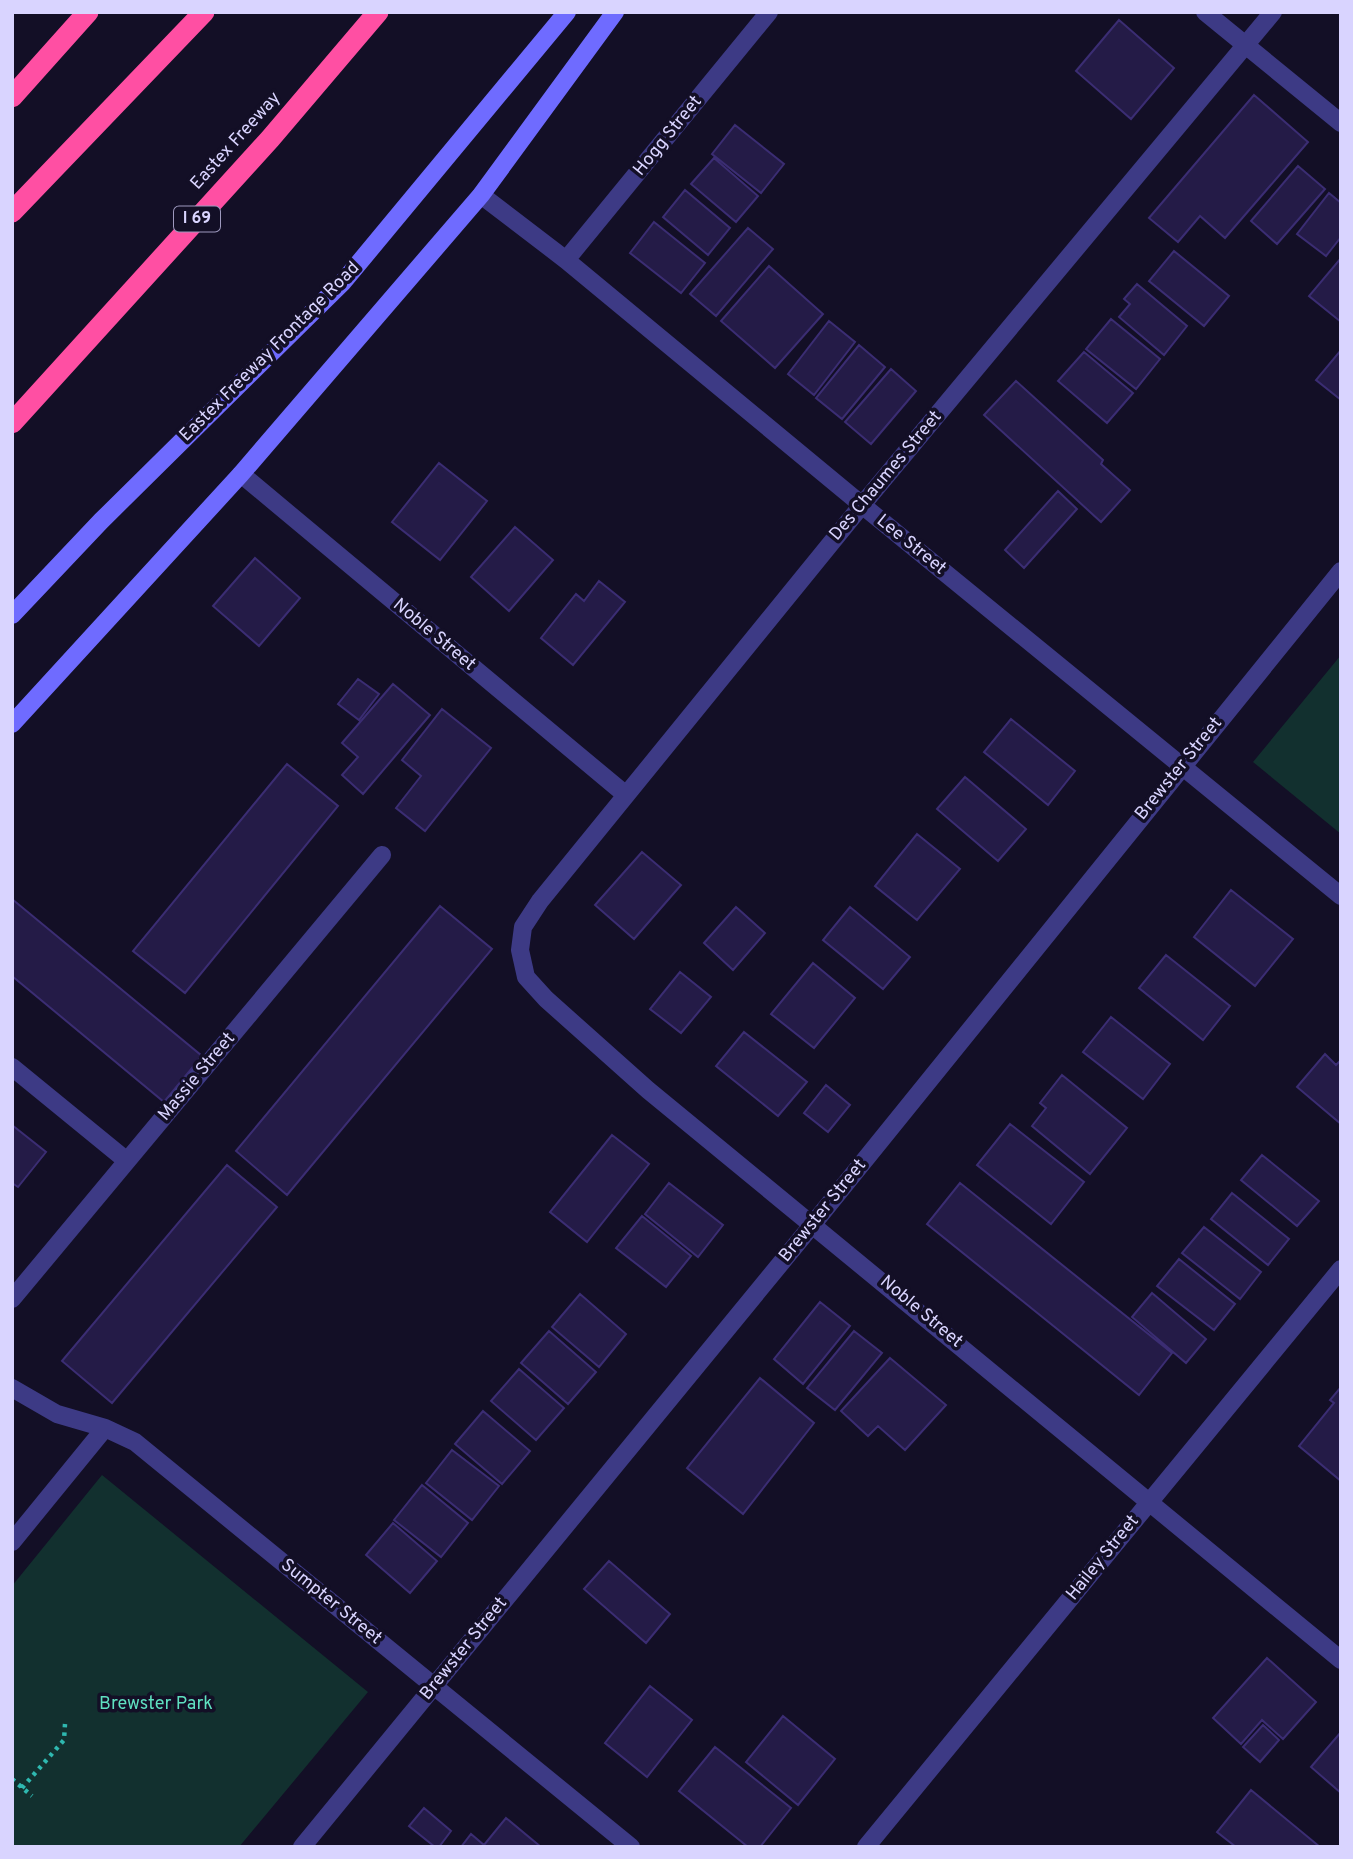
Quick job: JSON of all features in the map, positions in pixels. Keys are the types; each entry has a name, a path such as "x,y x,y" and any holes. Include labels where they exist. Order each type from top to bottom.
{"highway":[{"path":"12,97 88,12"},
{"path":"12,212 204,12"},
{"name":"Eastex Freeway","path":"12,423 270,139 378,12"}],"main road":[{"name":"Eastex Freeway Frontage Road","path":"12,615 101,521 343,282 567,12"},
{"path":"12,724 241,474 481,195 615,12"}],"street":[{"name":"Hogg Street","path":"566,260 769,12"},
{"path":"1205,12 1341,123"},
{"name":"Des Chaumes Street","path":"520,950 523,927 540,901 862,505 1273,12"},
{"name":"Lee Street","path":"481,195 566,260 1341,896"},
{"name":"Noble Street","path":"241,474 626,795"},
{"name":"Brewster Street","path":"302,1847 813,1224 1341,571"},
{"name":"Massie Street","path":"12,1299 382,855"},
{"name":"Noble Street","path":"520,950 526,977 546,999 648,1090 1341,1660"},
{"path":"12,1067 127,1161"},
{"name":"Hailey Street","path":"866,1847 1341,1269"},
{"name":"Sumpter Street","path":"12,1388 57,1414 105,1428 135,1442 631,1847"},
{"path":"12,1542 105,1428"}],"path":[{"path":"23,1787 64,1740 65,1724"},
{"path":"12,1779 33,1796"}],"green space":[{"path":"1341,655 1341,834 1253,762"},
{"name":"Brewster Park","path":"102,1475 368,1692 239,1847 12,1847 12,1586"}],"building":[{"path":"1119,20 1174,68 1131,119 1076,71"},
{"path":"1254,95 1308,142 1225,238 1200,216 1178,242 1149,218"},
{"path":"735,125 784,164 761,193 712,154"},
{"path":"714,158 758,196 736,222 691,184"},
{"path":"1298,166 1325,189 1277,244 1251,221"},
{"path":"685,190 730,228 708,255 663,217"},
{"path":"1329,193 1341,203 1341,237 1326,256 1297,234"},
{"path":"654,222 705,263 681,293 630,253"},
{"path":"748,228 773,249 716,316 690,294"},
{"path":"1174,251 1229,296 1204,326 1149,281"},
{"path":"1341,258 1341,322 1309,296"},
{"path":"769,266 823,314 775,368 721,321"},
{"path":"1137,284 1187,326 1164,355 1119,317 1130,304 1124,299"},
{"path":"1111,319 1160,359 1136,389 1086,349"},
{"path":"829,321 855,342 814,395 788,374"},
{"path":"859,345 885,367 842,419 816,398"},
{"path":"1341,350 1341,400 1316,380"},
{"path":"1084,352 1133,393 1107,423 1058,381"},
{"path":"891,369 916,391 871,444 845,422"},
{"path":"1016,381 1103,460 1101,464 1130,490 1101,522 984,415"},
{"path":"439,463 487,501 440,560 392,522"},
{"path":"1058,491 1077,509 1024,568 1005,550"},
{"path":"515,527 553,560 509,611 471,577"},
{"path":"255,558 300,598 259,646 213,606"},
{"path":"599,581 625,602 573,665 541,638 576,594 584,601"},
{"path":"358,679 379,694 359,720 338,704"},
{"path":"393,684 430,715 363,794 342,775 358,757 342,743"},
{"path":"442,709 491,748 425,831 396,808 421,776 402,760"},
{"path":"1011,719 1075,771 1048,805 984,752"},
{"path":"287,764 338,806 185,993 133,951"},
{"path":"965,777 1026,829 998,861 937,809"},
{"path":"917,834 960,869 917,920 875,886"},
{"path":"642,852 681,885 634,939 595,905"},
{"path":"1231,890 1293,939 1255,986 1194,937"},
{"path":"12,899 202,1056 164,1102 12,976"},
{"path":"440,906 492,949 287,1195 236,1151"},
{"path":"736,907 765,933 733,970 704,943"},
{"path":"850,907 910,957 883,989 823,940"},
{"path":"1166,955 1230,1006 1203,1040 1139,988"},
{"path":"813,963 855,998 814,1048 771,1014"},
{"path":"680,972 711,997 681,1033 650,1009"},
{"path":"1111,1017 1170,1064 1143,1099 1083,1052"},
{"path":"744,1032 807,1082 778,1116 716,1066"},
{"path":"1325,1054 1336,1065 1341,1060 1341,1124 1297,1087"},
{"path":"1062,1075 1127,1128 1090,1174 1032,1126 1046,1108 1040,1103"},
{"path":"826,1085 850,1105 828,1132 804,1113"},
{"path":"1010,1124 1084,1182 1051,1224 977,1165"},
{"path":"12,1125 46,1152 18,1187 12,1183"},
{"path":"612,1135 649,1164 587,1242 550,1212"},
{"path":"1262,1155 1319,1201 1297,1226 1241,1180"},
{"path":"227,1165 277,1207 112,1403 62,1361"},
{"path":"669,1183 723,1225 698,1257 645,1214"},
{"path":"960,1183 1172,1353 1139,1395 927,1224"},
{"path":"1232,1193 1289,1239 1268,1265 1211,1219"},
{"path":"642,1216 691,1256 666,1287 616,1248"},
{"path":"1204,1227 1261,1272 1240,1299 1182,1253"},
{"path":"1179,1259 1235,1304 1214,1330 1157,1286"},
{"path":"1152,1293 1206,1339 1186,1363 1132,1317"},
{"path":"580,1294 626,1334 599,1367 552,1327"},
{"path":"820,1302 850,1326 803,1384 774,1359"},
{"path":"549,1331 596,1372 568,1404 521,1363"},
{"path":"854,1331 882,1353 835,1410 807,1388"},
{"path":"890,1358 946,1405 905,1450 878,1426 868,1436 841,1411"},
{"path":"519,1369 564,1408 536,1440 491,1401"},
{"path":"760,1378 814,1423 743,1514 687,1468"},
{"path":"1341,1387 1341,1481 1299,1446 1334,1403 1330,1400"},
{"path":"483,1411 530,1451 502,1484 455,1444"},
{"path":"452,1450 499,1486 472,1520 426,1483"},
{"path":"422,1485 468,1523 441,1557 394,1520"},
{"path":"393,1523 437,1561 410,1593 366,1555"},
{"path":"609,1561 670,1614 646,1643 584,1589"},
{"path":"1267,1658 1316,1702 1283,1739 1262,1720 1241,1744 1213,1718"},
{"path":"650,1686 692,1720 647,1777 605,1743"},
{"path":"783,1716 835,1759 798,1805 746,1762"},
{"path":"1263,1725 1279,1740 1260,1762 1243,1747"},
{"path":"1341,1732 1341,1793 1311,1767"},
{"path":"715,1747 791,1808 760,1847 748,1847 679,1791"},
{"path":"1251,1790 1320,1847 1236,1847 1217,1832"},
{"path":"424,1808 451,1831 439,1847 435,1847 409,1826"},
{"path":"506,1818 541,1847 461,1847 471,1834 484,1845"}]}
